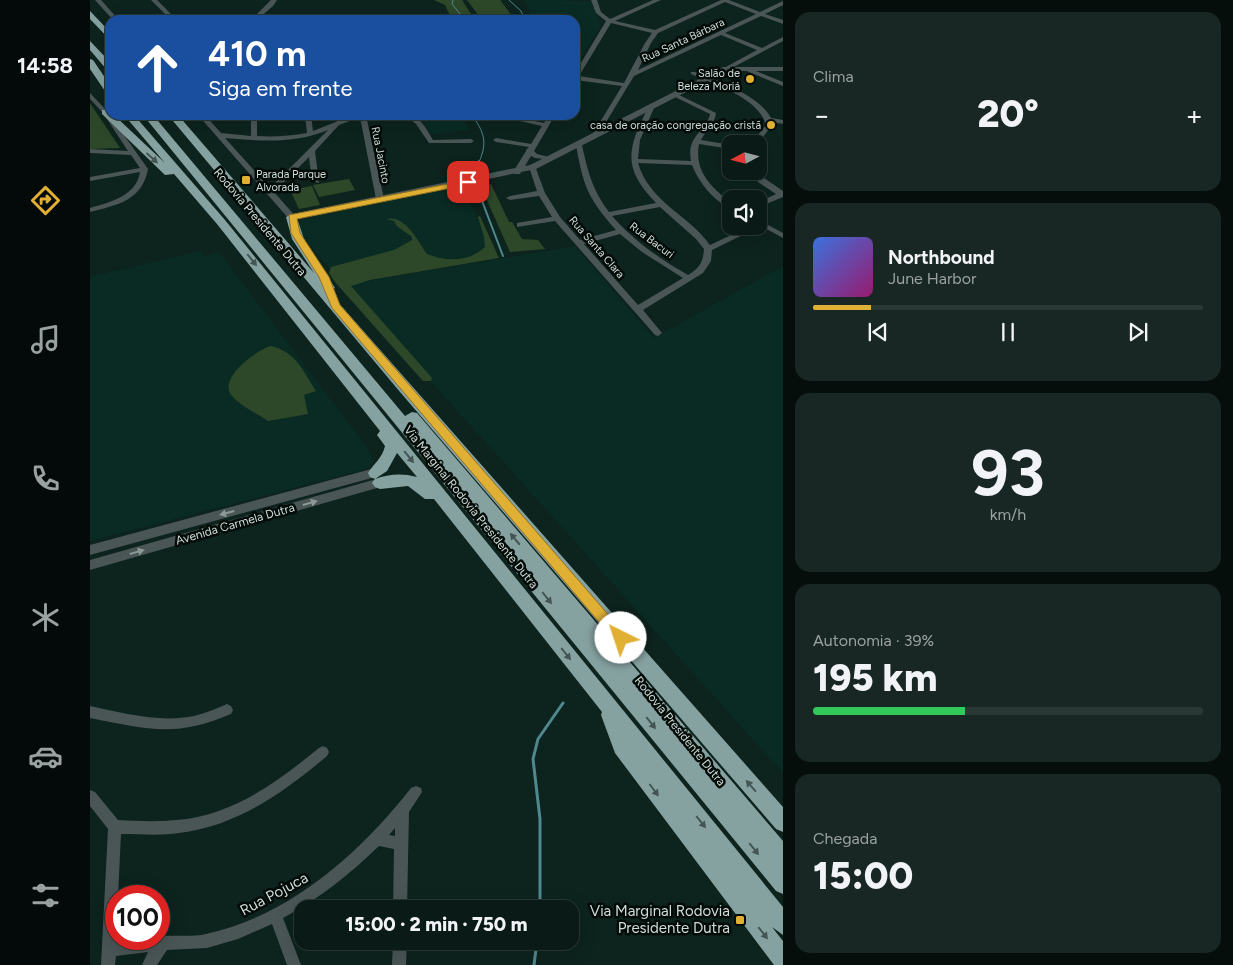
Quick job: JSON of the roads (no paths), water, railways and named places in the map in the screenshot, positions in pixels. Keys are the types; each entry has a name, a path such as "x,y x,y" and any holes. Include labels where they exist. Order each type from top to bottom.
{"highway":[{"path":"90,10 105,24"},
{"path":"90,14 105,31"},
{"path":"90,35 105,52"},
{"path":"90,44 105,62"},
{"path":"90,62 105,85"},
{"path":"101,79 105,82"},
{"path":"114,120 150,157 177,179 207,213 221,222"},
{"name":"Via Marginal Rodovia Presidente Dutra","path":"133,120 221,222 783,924"},
{"path":"144,120 167,146 176,148"},
{"name":"Rodovia Presidente Dutra","path":"152,120 783,884"},
{"name":"Rodovia Presidente Dutra","path":"163,120 783,857"},
{"name":"Rodovia Presidente Dutra","path":"177,120 411,396 783,822"},
{"path":"292,217 298,239 324,277 336,306"},
{"path":"356,392 361,405 392,445 387,461 378,478 401,480 422,485 458,531 481,548"},
{"path":"605,702 622,747 783,959"}],"street":[{"path":"98,0 112,15"},
{"path":"154,0 169,15"},
{"path":"260,15 274,0"},
{"path":"594,0 599,13 609,21 656,32"},
{"path":"580,70 609,21 658,0"},
{"path":"632,75 648,43 656,32 725,0 783,22"},
{"name":"Rua Santa Bárbara","path":"594,137 632,75 783,3"},
{"path":"722,33 762,50"},
{"path":"206,120 292,217 517,172 533,167 566,152 783,39"},
{"path":"744,60 758,68"},
{"path":"746,69 783,84"},
{"path":"726,70 783,69"},
{"path":"693,73 759,106 769,120 783,122"},
{"path":"580,78 625,85"},
{"path":"90,95 105,111"},
{"path":"675,95 707,110 714,116 696,141 694,163 708,187 722,199"},
{"path":"651,108 639,132 634,152 634,161 645,185 659,205 698,236 708,248"},
{"path":"609,113 611,118 628,120 639,132"},
{"path":"90,210 129,196 142,181 144,169 111,120"},
{"path":"254,120 254,138"},
{"path":"309,120 310,134"},
{"path":"219,135 254,138 290,138 310,134 347,120"},
{"name":"Rua Jacinto","path":"364,120 380,199"},
{"path":"416,120 431,142 471,141"},
{"path":"522,120 546,125"},
{"path":"517,172 549,120"},
{"path":"760,135 769,120"},
{"path":"270,192 340,122"},
{"path":"496,140 531,148"},
{"path":"696,141 722,145"},
{"name":"Rua Bacuri","path":"579,145 589,186 607,215 621,231 648,254 688,278"},
{"path":"531,148 535,156 551,159"},
{"path":"90,151 133,152"},
{"path":"312,152 316,181"},
{"path":"566,152 577,155 582,160"},
{"path":"634,161 694,163"},
{"name":"Rua Santa Clara","path":"533,167 541,192 557,218 658,333"},
{"path":"90,179 144,169"},
{"path":"761,180 782,194"},
{"path":"510,198 541,192"},
{"path":"767,201 782,194"},
{"path":"607,215 659,205"},
{"path":"520,225 557,218"},
{"path":"767,229 783,236"},
{"path":"578,243 621,231"},
{"path":"708,248 737,235"},
{"path":"637,310 704,267 708,248"},
{"name":"Avenida Carmela Dutra","path":"90,550 378,478"},
{"name":"Avenida Carmela Dutra","path":"90,565 378,478"},
{"path":"90,712 155,724 178,725 210,719 227,710"},
{"path":"115,827 177,827 205,822 236,812 266,796 322,752"},
{"name":"Rua Pojuca","path":"170,943 205,941 236,932 275,915 312,894 346,868 376,839 402,811 416,792"},
{"path":"90,796 115,827 112,885"},
{"path":"400,900 402,811"},
{"path":"376,839 402,844"},
{"path":"275,915 294,965"},
{"path":"108,950 108,965"},
{"path":"149,965 158,950"},
{"path":"399,965 400,950"}],"waterway":[{"path":"453,0 452,4 461,15"},
{"path":"509,0 523,15"},
{"path":"475,120 482,132 484,143 479,162"},
{"path":"473,174 479,161"},
{"path":"476,185 503,256"},
{"path":"540,900 540,819 533,759 538,739 563,703"},
{"path":"534,965 536,950"}],"place":[{"name":"Salão de Beleza Moriá","path":"750,79"},
{"name":"casa de oração congregação cristã","path":"771,125"},
{"name":"Parada Parque Alvorada","path":"246,180"},
{"name":"Via Marginal Rodovia Presidente Dutra","path":"740,920"}]}
